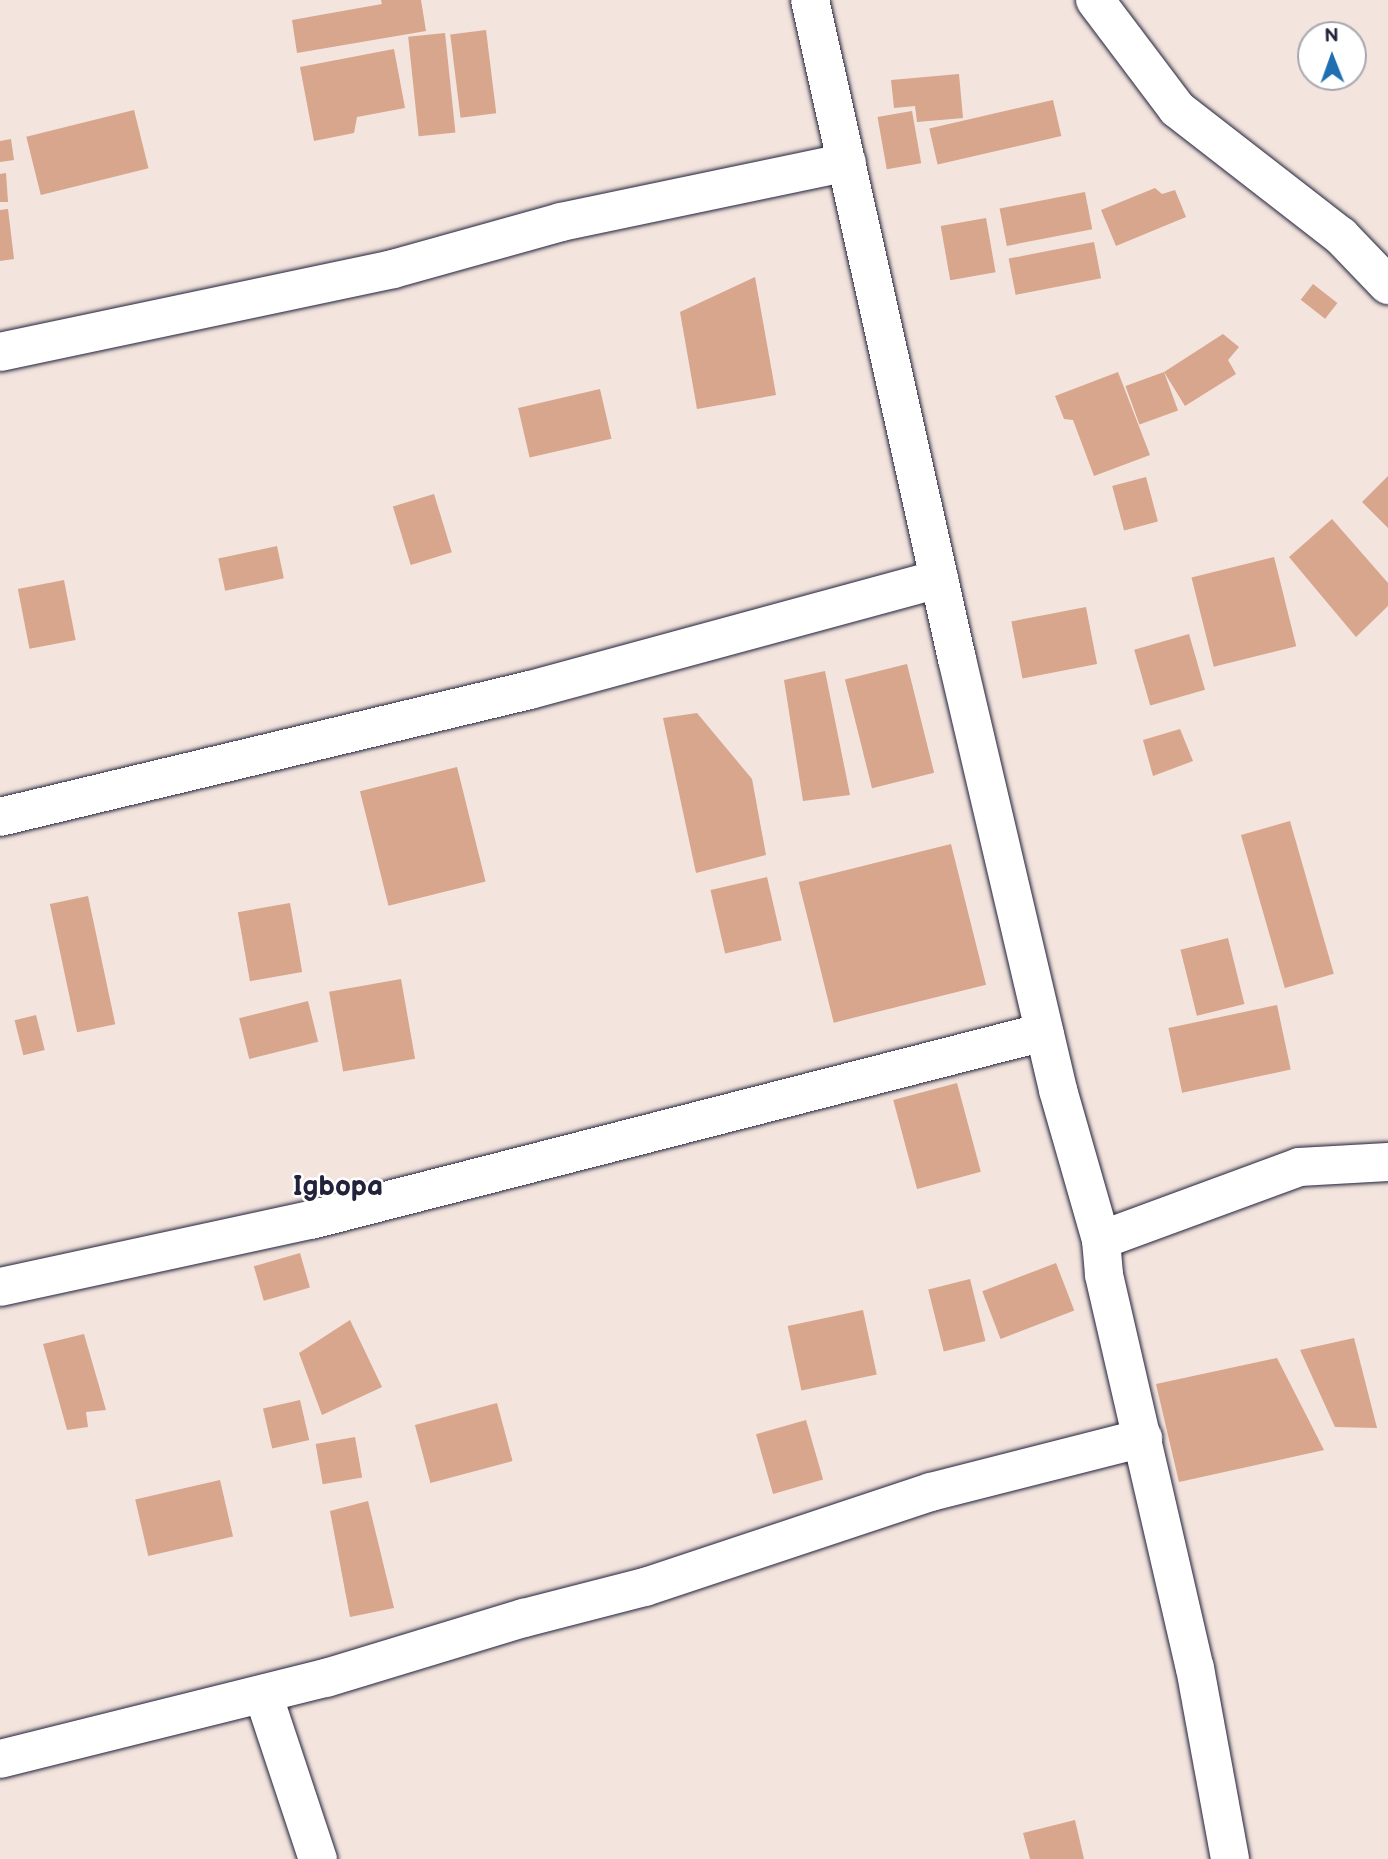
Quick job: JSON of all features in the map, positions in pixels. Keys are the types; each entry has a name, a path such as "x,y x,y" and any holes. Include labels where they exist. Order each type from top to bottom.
{"street":[{"path":"810,0 881,327 1044,1032 1101,1240 1104,1275 1195,1668 1230,1859"},
{"path":"1095,0 1177,109 1341,236 1388,285"},
{"path":"0,352 393,269 561,222 847,162"},
{"path":"0,817 530,690 939,579"},
{"path":"0,1287 311,1220 1044,1032"},
{"path":"1101,1240 1299,1167 1388,1162"},
{"path":"0,1759 263,1694 524,1618 645,1587 931,1493 1143,1437"},
{"path":"263,1694 318,1859"}],"building":[{"path":"381,0 421,0 426,31 297,53 292,20 382,4"},
{"path":"486,30 496,113 461,118 450,34"},
{"path":"445,33 455,132 419,136 408,37"},
{"path":"394,49 405,108 357,117 354,133 314,141 300,67"},
{"path":"959,74 963,118 917,122 915,106 894,108 891,80"},
{"path":"1053,100 1061,136 938,165 929,129"},
{"path":"134,110 149,168 41,195 26,137"},
{"path":"912,111 921,163 887,169 878,117"},
{"path":"11,139 14,160 0,162 0,141"},
{"path":"6,173 8,202 0,202 0,174"},
{"path":"1155,188 1162,194 1175,190 1186,217 1116,246 1101,210"},
{"path":"1085,192 1092,229 1007,246 1000,209"},
{"path":"8,209 14,259 0,261 0,210"},
{"path":"986,218 996,272 950,280 941,226"},
{"path":"1094,242 1101,278 1016,295 1009,259"},
{"path":"755,277 776,395 697,409 680,312"},
{"path":"1313,284 1337,303 1325,319 1301,300"},
{"path":"1223,334 1239,347 1228,360 1236,374 1185,406 1164,372"},
{"path":"1118,372 1150,455 1094,476 1073,420 1064,419 1055,396"},
{"path":"1164,372 1178,411 1139,425 1125,386"},
{"path":"600,389 611,439 530,458 518,408"},
{"path":"1388,476 1388,528 1362,502"},
{"path":"1146,477 1158,521 1124,530 1112,486"},
{"path":"434,494 452,552 411,565 393,507"},
{"path":"1332,519 1388,583 1388,606 1356,637 1289,557"},
{"path":"277,546 284,578 225,591 218,558"},
{"path":"1274,557 1296,646 1214,667 1192,578"},
{"path":"64,580 76,640 30,649 18,589"},
{"path":"1086,607 1097,664 1022,678 1011,622"},
{"path":"1189,634 1205,690 1150,705 1134,650"},
{"path":"907,664 934,773 872,788 845,679"},
{"path":"825,671 850,795 803,801 784,680"},
{"path":"697,713 752,779 766,855 696,873 663,718"},
{"path":"1180,729 1193,761 1153,776 1143,740"},
{"path":"457,767 486,881 389,906 360,791"},
{"path":"1290,821 1334,974 1285,988 1241,835"},
{"path":"951,844 986,985 834,1023 799,882"},
{"path":"767,877 782,940 725,953 710,890"},
{"path":"88,896 115,1024 77,1032 50,904"},
{"path":"290,903 302,972 250,981 238,912"},
{"path":"1228,938 1244,1004 1197,1016 1180,950"},
{"path":"401,979 415,1059 343,1071 329,992"},
{"path":"308,1001 318,1042 249,1059 239,1018"},
{"path":"1277,1005 1291,1070 1182,1093 1168,1028"},
{"path":"36,1015 45,1050 23,1055 15,1020"},
{"path":"957,1083 981,1172 917,1189 893,1100"},
{"path":"300,1253 310,1288 264,1301 254,1266"},
{"path":"1056,1263 1074,1311 1001,1339 982,1291"},
{"path":"970,1279 985,1341 944,1352 928,1289"},
{"path":"863,1310 877,1375 801,1391 788,1326"},
{"path":"350,1320 382,1387 322,1415 299,1353"},
{"path":"84,1334 106,1410 86,1412 88,1427 67,1430 43,1344"},
{"path":"1354,1338 1377,1428 1335,1427 1300,1350"},
{"path":"1277,1358 1324,1450 1179,1482 1156,1384"},
{"path":"300,1400 309,1440 272,1448 263,1409"},
{"path":"497,1403 513,1461 430,1483 415,1425"},
{"path":"806,1420 823,1480 773,1494 756,1434"},
{"path":"355,1437 362,1477 323,1484 316,1444"},
{"path":"220,1480 233,1537 148,1556 135,1500"},
{"path":"368,1501 394,1608 350,1617 330,1511"},
{"path":"1075,1820 1084,1859 1030,1859 1023,1833"}],"district":[{"name":"Igbopa","path":"338,1187"}]}
